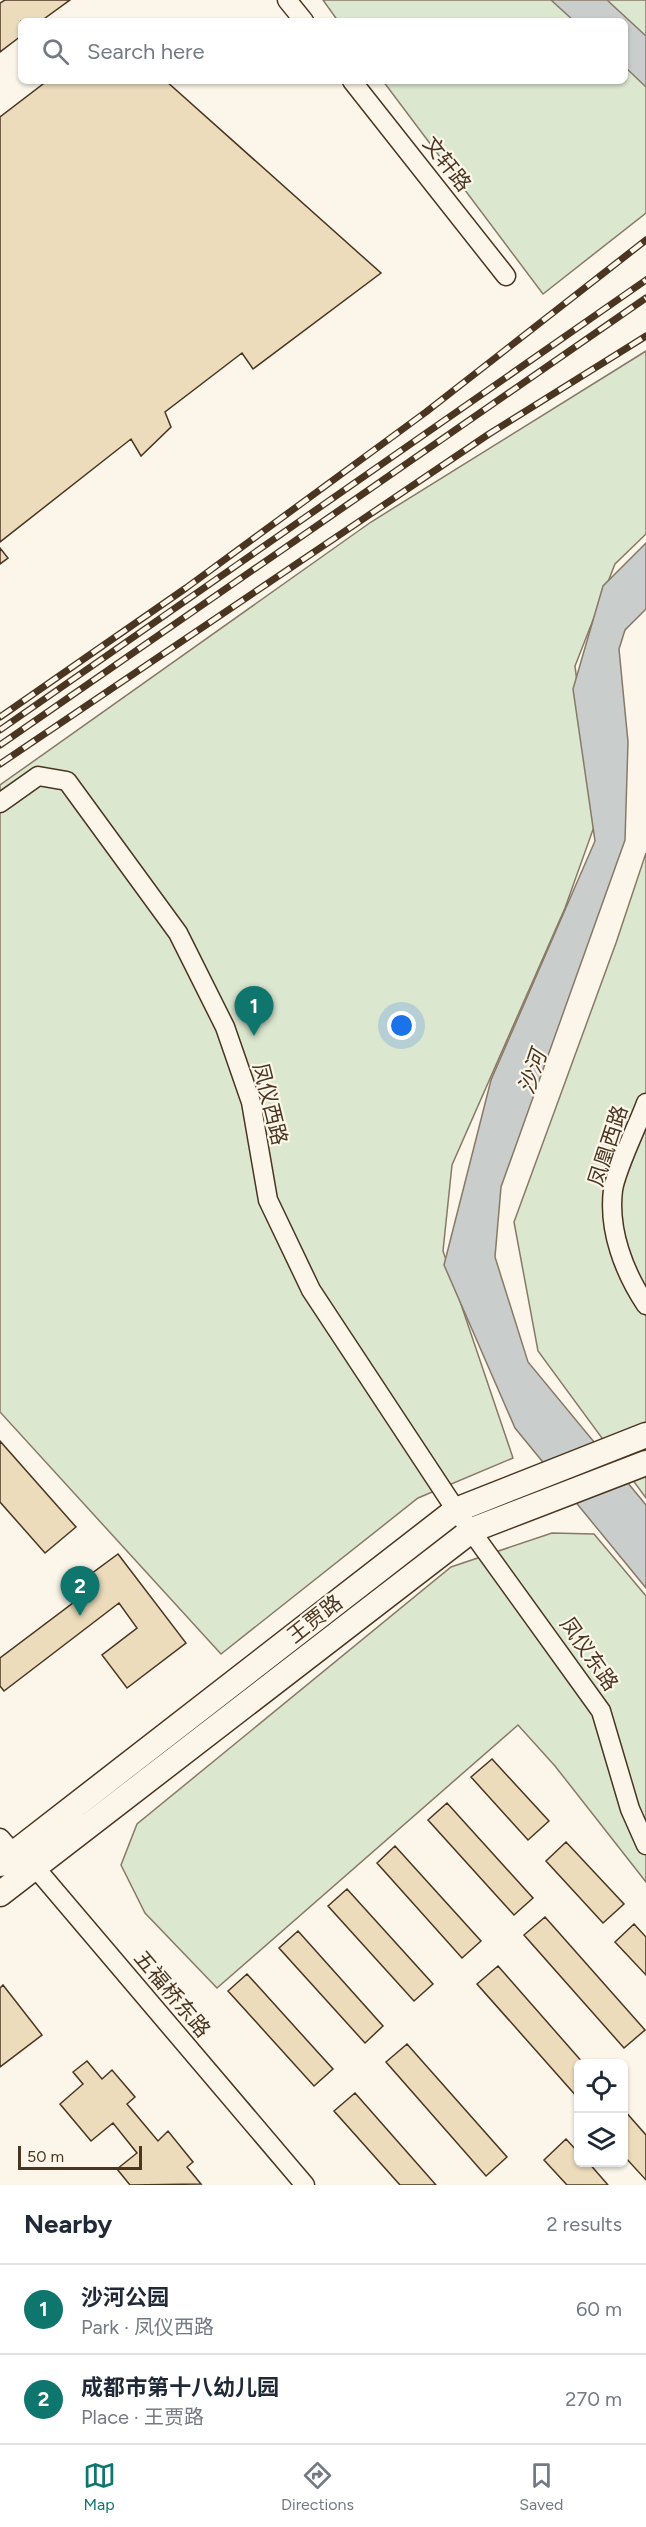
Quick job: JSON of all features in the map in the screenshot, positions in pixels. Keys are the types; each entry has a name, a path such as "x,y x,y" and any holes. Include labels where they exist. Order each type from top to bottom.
{"main road":[{"name":"王贾路","path":"4,1852 456,1510 646,1435"},
{"name":"王贾路","path":"0,1894 472,1530 646,1463"}],"street":[{"path":"287,0 302,18"},
{"name":"文轩路","path":"354,84 506,276"},
{"name":"凤仪西路","path":"0,803 38,776 67,781 178,933 225,1027 251,1102 268,1200 311,1290 456,1510"},
{"name":"凤凰西路","path":"646,1103 613,1190 615,1239 632,1284 646,1305"},
{"name":"凤仪东路","path":"456,1510 601,1711 630,1809 646,1845"},
{"name":"五福桥东路","path":"4,1852 27,1872 305,2185"}],"green space":[{"path":"323,0 646,0 646,213 543,294 385,84 628,84 628,18 336,18"},
{"path":"646,351 646,534 615,564 575,666 595,824 565,908 452,1165 443,1251 513,1458 418,1498 221,1654 0,1412 0,785 371,522"},
{"path":"646,853 646,1498 538,1351 514,1222 616,943"},
{"path":"552,1533 594,1534 646,1596 646,1882 555,1766 518,1725 217,1988 145,1913 121,1865 137,1824 451,1567"}],"water":[{"path":"551,0 607,0 626,18 571,18"},
{"path":"628,19 646,36 646,87 628,70"},
{"name":"沙河","path":"646,543 646,609 625,630 619,649 628,742 625,840 501,1187 495,1257 528,1362 646,1505 646,1588 515,1428 444,1265 491,1080 595,841 573,689 603,586"}],"building":[{"path":"5,0 70,0 45,18 18,18 18,38 0,52 0,3"},
{"path":"43,84 169,84 381,273 253,369 242,353 165,412 171,427 141,456 131,439 0,542 0,117"},
{"path":"0,548 8,558 0,564"},
{"path":"0,1441 76,1527 45,1553 0,1502"},
{"path":"118,1554 186,1643 127,1688 102,1655 137,1628 119,1603 4,1691 0,1686 0,1658 98,1584 91,1574"},
{"path":"492,1759 549,1821 528,1840 471,1777"},
{"path":"447,1803 533,1898 514,1915 428,1820"},
{"path":"566,1842 624,1904 603,1923 546,1861"},
{"path":"395,1846 481,1941 462,1958 377,1863"},
{"path":"347,1889 433,1984 414,2001 328,1906"},
{"path":"545,1917 645,2030 624,2048 524,1935"},
{"path":"634,1924 646,1937 646,1975 615,1942"},
{"path":"298,1931 383,2026 365,2043 279,1948"},
{"path":"498,1966 580,2059 574,2059 574,2093 477,1984"},
{"path":"247,1974 333,2069 314,2086 228,1991"},
{"path":"3,1985 42,2035 0,2067 0,1988"},
{"path":"407,2044 507,2157 486,2176 386,2062"},
{"path":"87,2061 102,2079 112,2070 135,2097 127,2104 158,2141 168,2131 193,2162 187,2167 201,2184 130,2185 117,2169 137,2153 113,2123 91,2141 60,2104 83,2084 73,2072"},
{"path":"355,2093 436,2185 400,2185 334,2111"},
{"path":"628,2115 646,2135 646,2180 628,2160"},
{"path":"566,2139 574,2148 574,2167 592,2167 608,2185 567,2185 544,2160"}],"railway":[{"path":"0,717 186,588 426,412 646,240"},
{"path":"0,730 646,280"},
{"path":"0,745 646,298"},
{"path":"0,764 489,434 646,336"}],"place":[{"name":"沙河公园","path":"254,1036"},
{"name":"成都市第十八幼儿园","path":"80,1616"}]}
